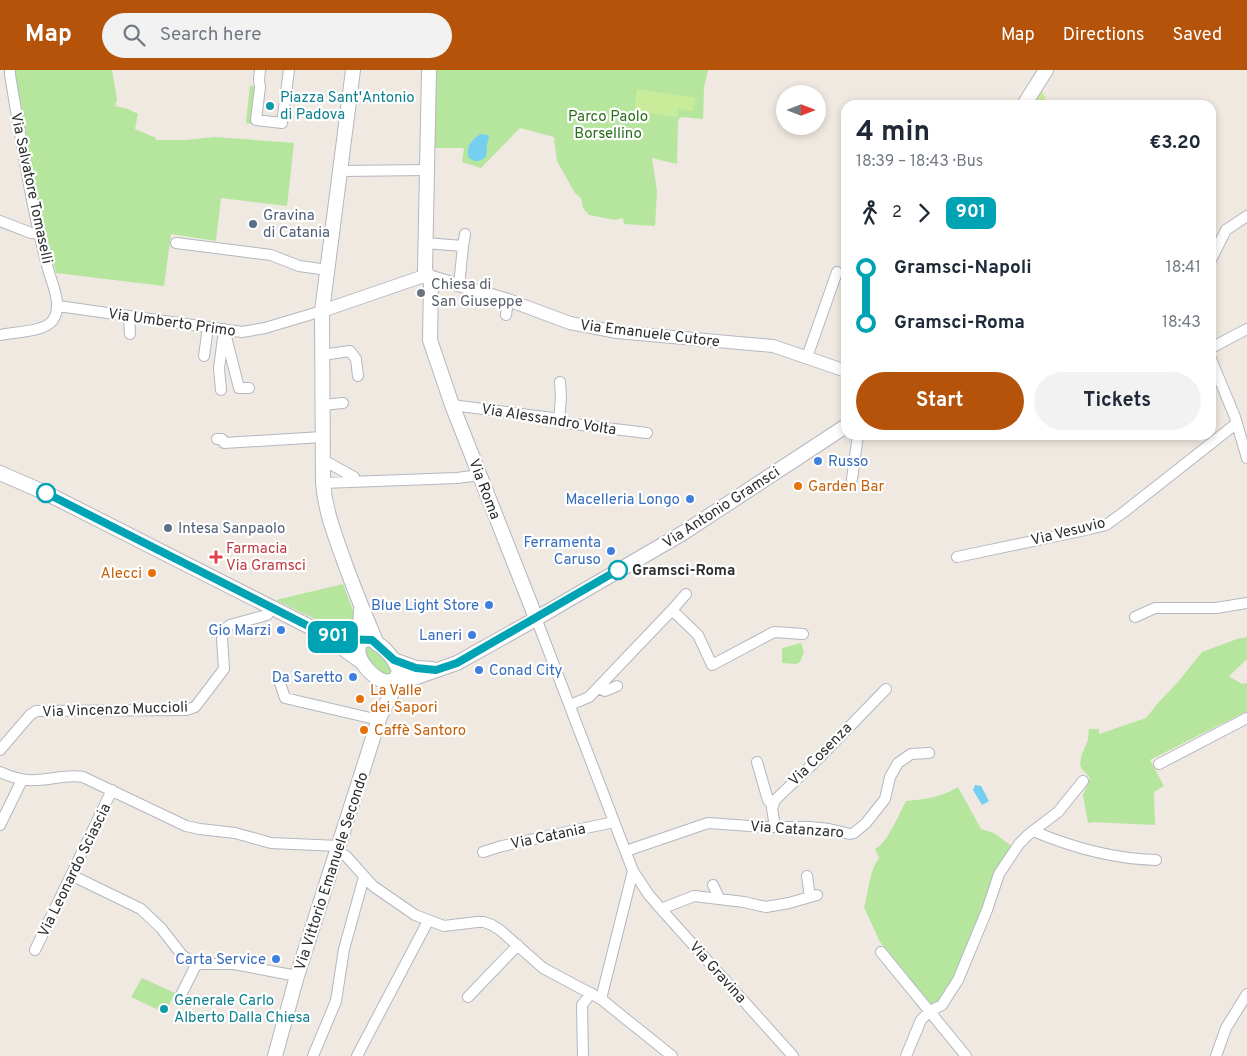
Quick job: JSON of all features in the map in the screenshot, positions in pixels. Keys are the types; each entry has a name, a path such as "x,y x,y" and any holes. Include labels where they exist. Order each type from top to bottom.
{"main road":[{"path":"353,70 322,311 323,483 325,502 331,525 377,644"},
{"name":"Via Roma","path":"430,70 425,270 431,284 430,340 452,405 536,618"},
{"path":"1027,100 1046,70"},
{"name":"Via Antonio Gramsci","path":"398,682 457,663 536,618 683,533 841,429"},
{"path":"0,474 46,493 320,632 340,639 362,641 368,639 377,644 394,660 399,671 398,682 384,681 320,632"},
{"path":"361,606 360,629 362,641 357,648 358,654 366,667"},
{"name":"Via Antonio Gramsci","path":"394,660 416,668 436,670"},
{"name":"Via Vittorio Emanuele Secondo","path":"366,667 380,696 379,718"},
{"name":"Via Vittorio Emanuele Secondo","path":"275,1056 297,976 379,718 398,682"}],"street":[{"name":"Via Salvatore Tomaselli","path":"10,70 24,161 58,306"},
{"path":"260,70 256,120 282,123 289,70"},
{"path":"341,171 427,170"},
{"path":"1216,250 1226,230 1247,216"},
{"path":"0,221 41,234"},
{"path":"459,286 465,234"},
{"path":"176,243 270,255 299,266 328,270"},
{"path":"426,243 463,246"},
{"path":"807,357 837,272"},
{"name":"Via Umberto Primo","path":"58,306 242,332 254,331 322,311 420,277 428,277"},
{"name":"Via Emanuele Cutore","path":"428,277 508,300 570,324 617,332 772,346 841,369"},
{"path":"506,315 508,300"},
{"path":"0,334 45,327 54,319 58,306"},
{"path":"129,316 130,334"},
{"path":"204,356 208,327"},
{"path":"224,329 239,388 249,388"},
{"path":"221,390 219,368 224,329"},
{"path":"1216,345 1247,329"},
{"path":"322,355 350,352 356,359 358,376"},
{"path":"1216,371 1237,423 1247,458"},
{"path":"559,420 560,382"},
{"path":"322,405 343,403"},
{"name":"Via Alessandro Volta","path":"452,405 559,420 565,423 647,433"},
{"name":"Via Vesuvio","path":"1216,440 1237,423"},
{"path":"217,439 224,442 322,437"},
{"path":"852,479 857,440"},
{"name":"Via Vesuvio","path":"957,557 1106,524 1215,440"},
{"path":"323,460 354,477 354,482"},
{"path":"323,483 458,478 480,475"},
{"path":"570,705 589,696 598,688 686,594"},
{"path":"1135,617 1155,608 1216,608 1247,603"},
{"name":"Via Vincenzo Muccioli","path":"0,750 36,710 191,709 205,696 210,686 224,669 222,638 224,630 230,625 267,615 272,609"},
{"path":"672,610 698,635 712,665 774,632 803,634"},
{"name":"Via Roma","path":"536,618 633,871 644,888"},
{"path":"279,680 285,698 379,718"},
{"path":"598,688 604,691 618,686"},
{"name":"Via Cosenza","path":"773,806 775,800 788,786 820,757 886,689"},
{"path":"1159,764 1247,718"},
{"name":"Via Catanzaro","path":"626,851 708,823 810,827 850,834 858,832 885,799 890,776 898,764 911,754 929,753"},
{"path":"757,762 768,800 773,806 774,827"},
{"path":"0,772 22,780 72,775 112,790 186,826 235,834 271,843 338,848 373,886 401,906 428,921 444,926 484,922 500,930 543,968 602,998 672,1056"},
{"path":"0,825 22,780"},
{"path":"906,1056 921,1020 930,1011 942,1005 958,980 987,910 999,874 1019,844 1058,812 1083,780"},
{"name":"Via Leonardo Sciascia","path":"35,950 112,790"},
{"name":"Via Catania","path":"483,852 502,846 614,822"},
{"path":"1033,831 1088,849 1134,859 1156,860"},
{"path":"602,998 633,871"},
{"path":"70,875 142,909 161,928 182,955 197,963 234,964 297,976"},
{"path":"313,1056 336,1002 344,949 364,876"},
{"path":"661,909 694,896 719,898 766,907 814,896 807,876"},
{"path":"713,885 719,898"},
{"path":"629,888 638,886 644,888"},
{"name":"Via Gravina","path":"644,888 793,1056"},
{"path":"357,1056 428,921"},
{"path":"468,997 519,947"},
{"path":"881,952 966,1056"},
{"path":"179,999 197,963"},
{"path":"583,1056 582,1005 591,993"},
{"path":"1216,1056 1226,1028 1247,994"}],"green space":[{"path":"14,70 112,70 117,99 115,106 138,114 135,129 156,138 156,140 186,140 215,137 294,143 287,206 221,198 216,241 171,234 164,286 56,273 27,160"},
{"name":"Parco Paolo Borsellino","path":"433,70 708,70 704,87 703,119 681,117 678,120 677,164 652,158 657,191 655,226 624,224 623,218 615,220 589,215 583,208 581,198 575,193 557,161 554,137 520,128 481,168 462,162 464,148 431,148 431,141 435,138 435,133 432,130"},
{"path":"250,85 256,88 252,124 246,123"},
{"path":"1041,86 1045,100 1033,100"},
{"path":"637,89 696,98 693,111 679,109 677,117 634,111"},
{"path":"343,584 357,621 357,630 349,634 345,634 276,600"},
{"path":"1247,637 1247,659 1229,676 1242,684 1247,683 1247,711 1150,760 1164,786 1154,792 1155,825 1088,823 1083,795 1090,778 1081,768 1080,763 1088,740 1089,729 1099,729 1099,734 1146,718 1202,652"},
{"path":"801,643 804,652 800,662 796,664 782,663 782,648"},
{"path":"370,644 394,667 394,674 382,676 364,656 363,647"},
{"path":"958,787 981,829 994,833 1013,847 956,978 943,999 931,1004 880,942 864,907 871,875 879,858 875,849 888,835 906,801 945,794"},
{"path":"142,978 175,993 165,1013 131,997"}],"water":[{"path":"481,134 488,135 489,138 486,157 475,161 469,158 468,150 472,141"},
{"path":"975,785 981,786 989,801 982,805 973,790"}],"bus line":[{"name":"901","path":"46,493 320,632 340,639 372,640 394,660 416,668 436,670 457,663 618,570"}],"place":[{"name":"Piazza Sant'Antonio di Padova","path":"270,106"},
{"name":"Gravina di Catania","path":"253,224"},
{"name":"Chiesa di San Giuseppe","path":"421,293"},
{"name":"Russo","path":"818,461"},
{"name":"Garden Bar","path":"798,486"},
{"name":"Macelleria Longo","path":"690,499"},
{"name":"Intesa Sanpaolo","path":"168,528"},
{"name":"Ferramenta Caruso","path":"611,551"},
{"name":"Farmacia Via Gramsci","path":"216,557"},
{"name":"Gramsci-Roma","path":"618,570"},
{"name":"Alecci","path":"152,573"},
{"name":"Blue Light Store","path":"489,605"},
{"name":"Gio Marzi","path":"281,630"},
{"name":"Laneri","path":"472,635"},
{"name":"Conad City","path":"479,670"},
{"name":"Da Saretto","path":"353,677"},
{"name":"La Valle dei Sapori","path":"360,699"},
{"name":"Caffè Santoro","path":"364,730"},
{"name":"Carta Service","path":"276,959"},
{"name":"Generale Carlo Alberto Dalla Chiesa","path":"164,1009"}]}
